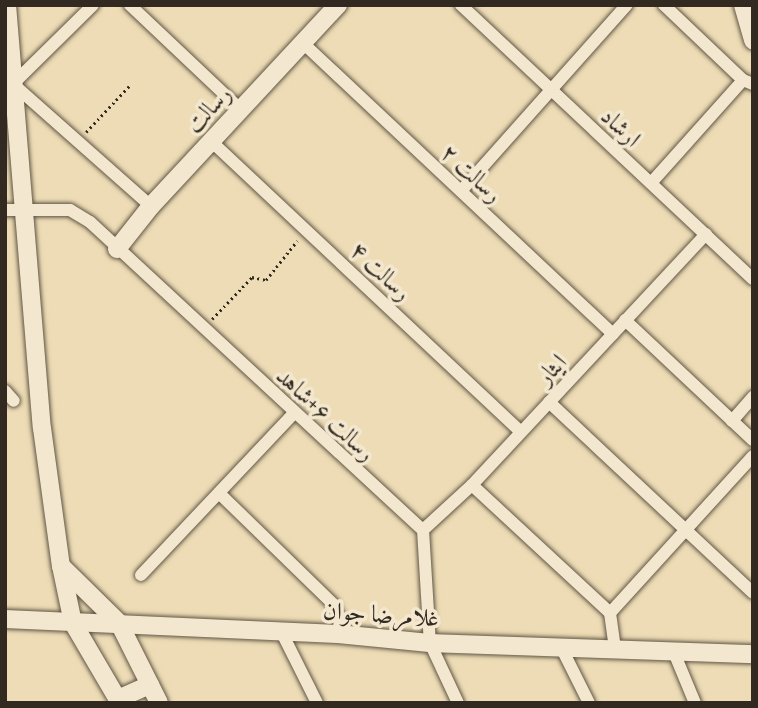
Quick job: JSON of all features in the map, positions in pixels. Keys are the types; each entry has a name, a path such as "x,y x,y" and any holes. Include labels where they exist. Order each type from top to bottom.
{"street":[{"path":"7,5 42,428 61,566 73,623 119,701 150,685"},
{"path":"13,83 93,5"},
{"path":"130,5 241,110"},
{"name":"ارشاد","path":"461,5 753,279"},
{"path":"461,191 554,92 627,5"},
{"path":"651,183 748,82 664,5"},
{"path":"743,5 753,41"},
{"name":"رسالت","path":"117,249 151,206 303,43 332,7"},
{"name":"رسالت ۲","path":"303,43 613,334"},
{"path":"13,83 80,139 151,206"},
{"name":"رسالت ۴","path":"211,141 521,432"},
{"name":"رسالت ۶+شاهد","path":"5,210 70,210 90,222 423,530"},
{"name":"ایثار","path":"423,530 472,485 706,234"},
{"path":"625,320 753,440"},
{"path":"732,421 753,397"},
{"path":"549,402 753,593"},
{"path":"141,575 294,413"},
{"path":"610,613 753,456"},
{"path":"472,485 610,613 615,648"},
{"path":"219,493 333,604 340,620 338,634"},
{"path":"423,530 430,643 458,703"},
{"path":"61,566 119,623 159,703"},
{"name":"غلامرضا جوان","path":"5,619 338,634 430,643 560,645 753,654"},
{"path":"281,631 317,703"},
{"path":"560,645 589,703"},
{"path":"673,650 695,703"}],"path":[{"path":"80,139 129,86"},
{"path":"204,329 252,276 266,280 306,230"}]}
